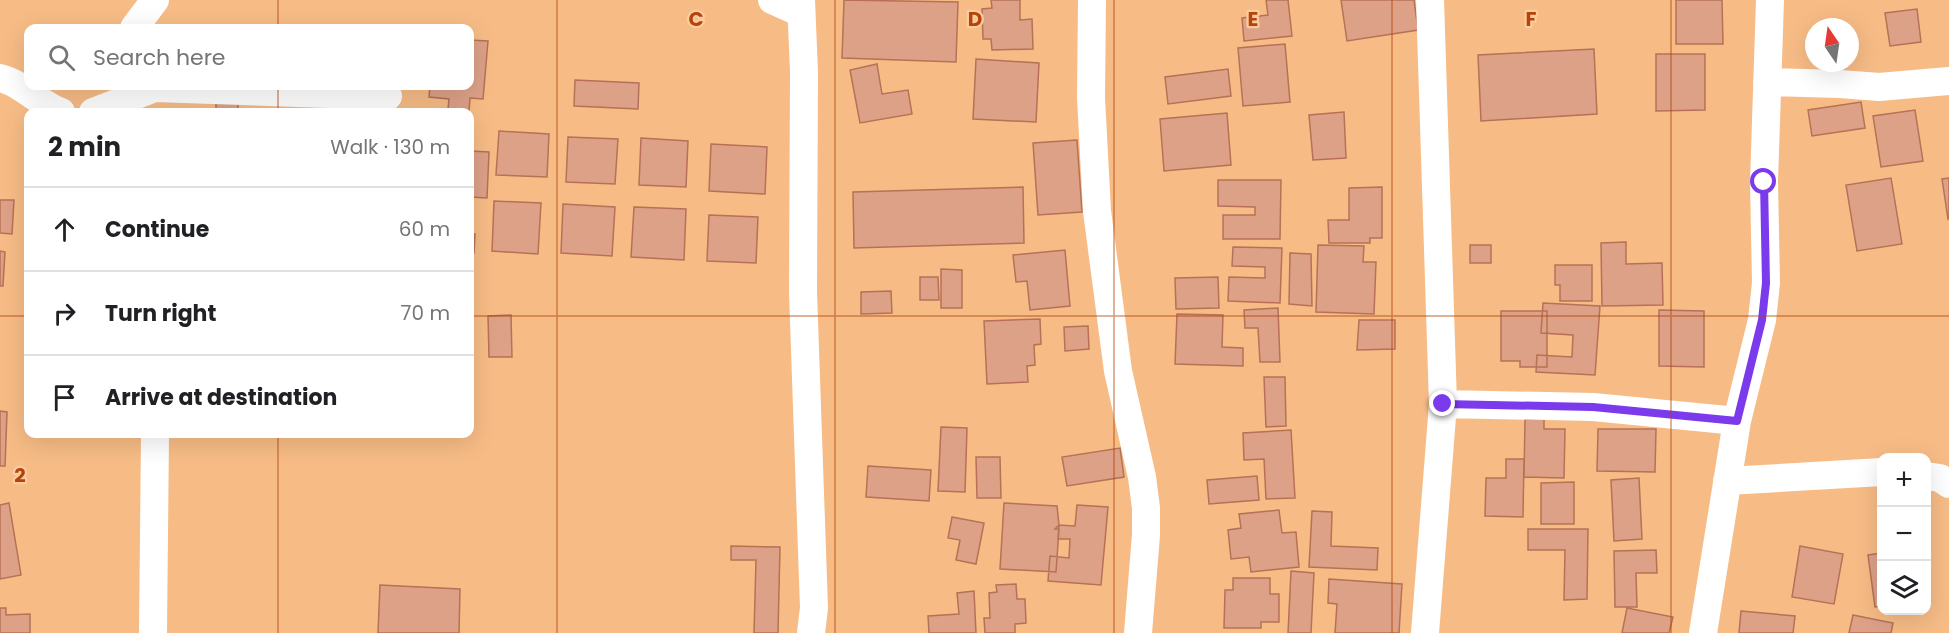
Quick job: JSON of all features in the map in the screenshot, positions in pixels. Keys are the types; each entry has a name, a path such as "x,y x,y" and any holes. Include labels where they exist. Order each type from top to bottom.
{"street":[{"path":"137,24 155,0"},
{"path":"155,0 155,24"},
{"path":"772,0 801,6 804,72 803,292 813,597 811,633"},
{"path":"1092,0 1091,98 1097,211 1118,371 1142,477 1146,508 1138,633"},
{"path":"1425,633 1443,404 1430,0"},
{"path":"1703,633 1737,421 1762,320 1766,283 1764,182 1770,0"},
{"path":"11,75 24,89"},
{"path":"1767,82 1879,87 1949,81"},
{"path":"26,90 51,108"},
{"path":"108,108 155,95 388,96"},
{"path":"1443,404 1593,407 1737,421"},
{"path":"153,633 155,438"},
{"path":"1727,481 1877,472"},
{"path":"1931,477 1940,478 1949,484"}],"building":[{"path":"844,0 958,2 956,62 842,58"},
{"path":"991,0 1020,0 1020,20 1032,19 1033,49 992,50 991,39 983,39 982,9 992,8"},
{"path":"1266,0 1288,0 1292,36 1244,41 1242,18 1268,15"},
{"path":"1341,0 1414,0 1418,30 1347,41"},
{"path":"1676,0 1722,0 1723,44 1676,44"},
{"path":"1917,9 1921,42 1890,46 1885,13"},
{"path":"474,40 488,41 483,99 470,98 469,108 448,108 449,99 429,97 430,90 474,90"},
{"path":"1285,44 1290,102 1243,106 1238,48"},
{"path":"1594,49 1597,114 1481,121 1478,55"},
{"path":"1656,54 1705,54 1705,110 1656,111"},
{"path":"976,59 1039,63 1036,122 973,119"},
{"path":"877,64 882,94 908,90 912,114 860,123 850,70"},
{"path":"1228,69 1231,96 1168,104 1165,77"},
{"path":"575,80 639,83 638,109 574,106"},
{"path":"216,102 238,102 238,108 216,108"},
{"path":"1861,102 1865,128 1812,136 1808,110"},
{"path":"1915,110 1923,161 1881,167 1873,116"},
{"path":"1344,112 1346,158 1313,160 1309,115"},
{"path":"1227,113 1231,165 1164,171 1160,119"},
{"path":"499,131 549,134 547,177 496,175"},
{"path":"568,137 618,139 615,184 566,182"},
{"path":"641,138 688,141 686,187 639,185"},
{"path":"1077,140 1082,212 1038,215 1033,143"},
{"path":"711,144 767,147 765,194 709,191"},
{"path":"474,151 489,152 487,198 474,197"},
{"path":"1891,178 1902,244 1857,251 1846,185"},
{"path":"1949,178 1949,218 1948,219 1942,179"},
{"path":"1218,180 1281,180 1280,239 1223,239 1223,215 1255,215 1255,207 1218,206"},
{"path":"1023,187 1024,243 854,248 853,192"},
{"path":"1382,187 1382,238 1370,238 1370,243 1329,243 1328,220 1349,220 1349,188"},
{"path":"0,200 14,200 12,234 0,233"},
{"path":"494,201 541,203 538,254 492,251"},
{"path":"563,204 615,207 612,256 561,253"},
{"path":"634,207 686,209 684,260 631,257"},
{"path":"709,215 758,217 756,263 707,261"},
{"path":"1626,242 1626,264 1662,263 1663,305 1602,306 1601,243"},
{"path":"1318,245 1364,246 1363,262 1376,262 1374,314 1316,312"},
{"path":"1470,245 1491,245 1491,263 1470,263"},
{"path":"1233,247 1282,248 1280,303 1228,301 1229,277 1265,278 1265,267 1232,266"},
{"path":"1065,250 1070,306 1030,310 1027,281 1016,282 1013,255"},
{"path":"0,251 5,252 3,286 0,286"},
{"path":"1290,253 1311,254 1312,306 1289,304"},
{"path":"1555,265 1592,265 1592,301 1560,301 1560,285 1555,285"},
{"path":"941,269 962,270 962,308 941,308"},
{"path":"920,277 938,277 939,300 920,300"},
{"path":"1218,277 1219,308 1176,309 1175,278"},
{"path":"891,291 892,313 861,314 861,292"},
{"path":"1543,303 1600,306 1595,375 1536,372 1537,355 1572,357 1573,335 1541,333"},
{"path":"1278,308 1280,362 1260,362 1258,328 1245,328 1244,310"},
{"path":"1659,310 1704,311 1704,367 1659,366"},
{"path":"1501,311 1547,311 1547,367 1520,367 1520,361 1501,361"},
{"path":"1177,314 1223,315 1222,347 1243,348 1243,366 1175,364"},
{"path":"511,315 512,357 489,357 488,316"},
{"path":"1040,319 1041,344 1034,345 1035,365 1027,366 1028,382 987,384 984,321"},
{"path":"1359,320 1395,320 1395,349 1357,350"},
{"path":"1088,326 1089,349 1065,351 1064,327"},
{"path":"1264,377 1285,377 1286,426 1266,427"},
{"path":"0,411 7,412 5,466 0,466"},
{"path":"1525,419 1544,419 1544,429 1565,429 1564,478 1524,477"},
{"path":"941,427 967,428 965,492 938,491"},
{"path":"1598,429 1656,429 1655,472 1597,471"},
{"path":"1291,430 1295,498 1266,499 1264,459 1244,460 1243,433"},
{"path":"1120,448 1124,477 1067,486 1062,457"},
{"path":"976,457 1000,457 1001,498 977,498"},
{"path":"1506,459 1524,459 1523,517 1485,516 1486,478 1506,478"},
{"path":"868,466 931,470 929,501 866,497"},
{"path":"1257,476 1259,500 1209,504 1207,480"},
{"path":"1639,478 1642,539 1614,541 1611,480"},
{"path":"1574,482 1574,524 1541,524 1541,483"},
{"path":"9,503 21,575 0,579 0,505"},
{"path":"1004,503 1057,506 1059,525 1055,529 1059,529 1056,572 1000,569"},
{"path":"1077,505 1108,507 1101,585 1048,581 1050,556 1069,558 1070,539 1058,539 1059,525 1075,526"},
{"path":"1279,510 1282,533 1296,532 1299,567 1251,572 1249,557 1231,559 1228,530 1241,528 1239,514"},
{"path":"1312,511 1332,512 1331,546 1378,548 1377,570 1309,567"},
{"path":"952,517 984,523 976,564 956,560 960,540 948,538"},
{"path":"1528,529 1588,529 1587,599 1564,600 1565,550 1528,550"},
{"path":"731,546 780,547 778,633 754,633 756,560 731,560"},
{"path":"1800,546 1843,554 1834,604 1792,597"},
{"path":"1656,550 1657,573 1636,573 1637,607 1615,607 1614,551"},
{"path":"1877,554 1877,607 1875,607 1868,555"},
{"path":"1291,571 1314,573 1311,633 1288,633"},
{"path":"1233,578 1270,578 1270,594 1279,594 1279,622 1261,622 1261,628 1224,628 1225,590 1233,590"},
{"path":"1329,579 1402,584 1399,633 1335,633 1337,604 1328,603"},
{"path":"1016,584 1017,599 1025,599 1026,623 1015,624 1015,633 985,633 984,618 990,618 989,593 997,592 996,585"},
{"path":"380,585 460,589 459,633 378,633"},
{"path":"974,591 976,633 929,633 928,616 959,614 957,593"},
{"path":"0,608 6,608 6,615 30,614 30,633 0,633"},
{"path":"1627,608 1673,617 1669,633 1622,633"},
{"path":"1741,611 1795,616 1793,633 1739,633"},
{"path":"1853,615 1893,623 1891,633 1849,633"}],"route":[{"path":"1443,404 1593,407 1737,421 1762,320 1766,283 1764,182"}]}
